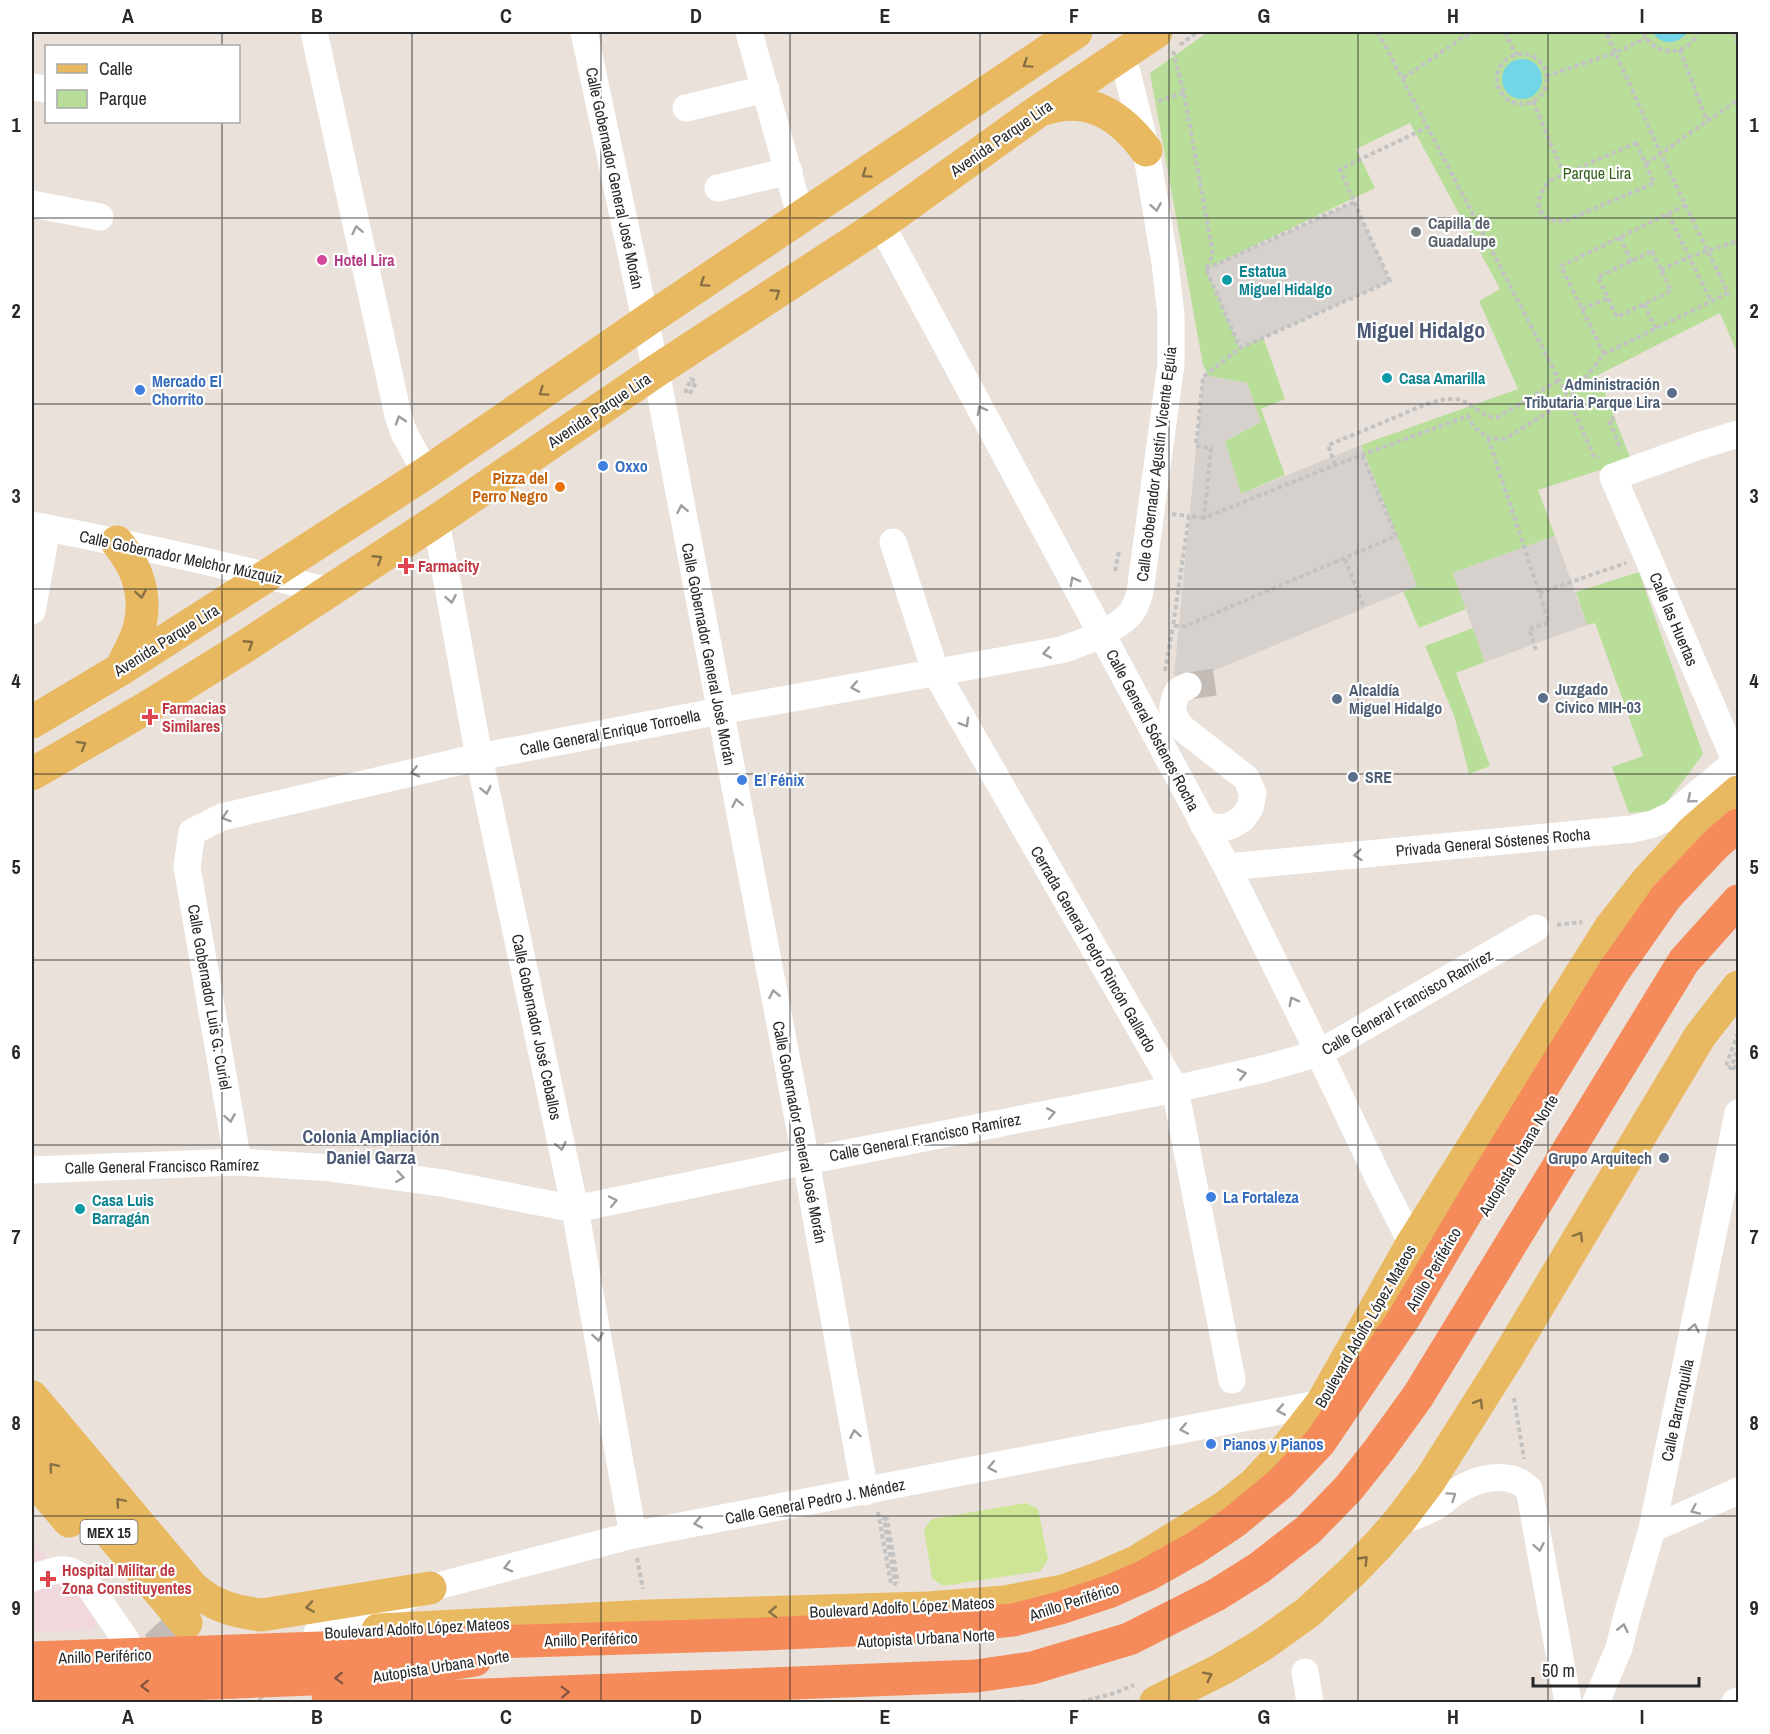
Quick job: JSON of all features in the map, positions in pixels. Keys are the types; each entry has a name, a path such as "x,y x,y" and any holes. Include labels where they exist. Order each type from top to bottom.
{"highway":[{"path":"1399,1348 1401,1316 1408,1290 1414,1269 1432,1228 1601,955 1668,871 1738,808"},
{"name":"Anillo Periférico","path":"32,1660 960,1625 1013,1620 1060,1608 1111,1591 1147,1575 1195,1548 1234,1522 1280,1484 1320,1442 1404,1318 1614,971 1666,897 1716,844 1738,825"},
{"name":"Autopista Urbana Norte","path":"32,1690 364,1677 518,1654 958,1639 994,1635 1061,1621 1118,1600 1175,1573 1261,1517 1310,1472 1347,1429 1368,1400 1617,993 1692,896 1738,854"},
{"path":"296,1702 976,1676 1032,1668 1128,1639 1216,1595 1259,1568 1308,1530 1348,1489 1379,1450 1418,1396 1684,961 1738,901"},
{"path":"764,1702 967,1696 1046,1683 1126,1659 1165,1642 1231,1606 1299,1554 1366,1482 1402,1431 1516,1251 1671,984 1713,934 1738,909"},
{"path":"32,1660 231,1660 258,1665 279,1675 306,1702"}],"main road":[{"name":"Avenida Parque Lira","path":"32,722 121,669 426,473 646,321 1076,32"},
{"name":"Avenida Parque Lira","path":"32,774 203,673 436,521 656,371 881,224 1037,112 1118,44 1164,41"},
{"path":"1037,112 1065,105 1082,105 1098,109 1125,125 1146,150"},
{"path":"117,542 130,558 138,575 142,604 140,627 121,669"},
{"name":"Boulevard Adolfo López Mateos","path":"32,1642 317,1633 648,1616 928,1608 1005,1602 1063,1591 1136,1562 1225,1508 1253,1485 1283,1453 1322,1403 1412,1244 1610,928 1647,881 1692,832 1738,771"},
{"path":"1156,1702 1222,1669 1262,1645 1307,1613 1352,1572 1400,1520 1430,1480 1501,1367 1700,1036 1738,987"},
{"path":"32,1397 192,1587 213,1603 242,1612 262,1615 430,1588"},
{"name":"MEX 15","path":"32,1441 172,1623 32,1477"}],"street":[{"path":"314,32 398,415 404,433 426,473"},
{"name":"Calle Gobernador General José Morán","path":"584,32 656,371 869,1491"},
{"path":"749,32 801,218"},
{"name":"Calle Gobernador Agustín Vicente Eguía","path":"1102,633 1123,621 1130,614 1140,592 1171,364 1171,315 1166,263 1146,150 1118,44"},
{"path":"686,108 766,89"},
{"path":"718,188 789,171"},
{"path":"32,204 100,217"},
{"name":"Calle General Sóstenes Rocha","path":"881,224 1227,867 1412,1244"},
{"path":"1623,473 1738,434"},
{"name":"Calle las Huertas","path":"1623,473 1647,556 1738,771"},
{"name":"Calle Gobernador José Ceballos","path":"436,521 479,757 575,1209 633,1535"},
{"path":"32,611 39,526"},
{"name":"Calle Gobernador Melchor Múzquiz","path":"39,526 268,575 329,591"},
{"name":"Cerrada General Pedro Rincón Gallardo","path":"892,542 936,673 1174,1089 1232,1380"},
{"name":"Calle General Enrique Torroella","path":"192,832 222,817 479,757 1061,650 1102,633"},
{"path":"1176,682 1178,691 1173,703 1173,717 1181,727 1246,778 1253,793 1250,808 1242,819 1230,826 1219,828 1203,824"},
{"name":"Privada General Sóstenes Rocha","path":"1227,867 1632,829 1653,824 1672,815 1738,771"},
{"name":"Calle Gobernador Luis G. Curiel","path":"192,832 187,867 238,1162"},
{"name":"Calle General Francisco Ramírez","path":"32,1170 238,1162 332,1168 442,1183 575,1209 1174,1089 1263,1069 1319,1053 1536,928"},
{"name":"Calle Barranquilla","path":"1596,1702 1619,1648 1652,1529 1738,1113"},
{"name":"Calle General Pedro J. Méndez","path":"317,1633 430,1588 633,1535 1322,1403"},
{"path":"1400,1520 1438,1506 1456,1492 1482,1481 1502,1477 1511,1478 1529,1489 1568,1702"},
{"path":"1652,1529 1738,1491"},
{"path":"32,1578 60,1569 77,1574 84,1579 126,1640"},
{"path":"1305,1672 1310,1702"}],"path":[{"path":"1378,32 1569,399 1593,455 1623,473"},
{"path":"1403,78 1471,32"},
{"path":"1505,32 1516,55"},
{"path":"1488,438 1505,439 1569,399 1604,354 1728,293 1661,154 1606,32"},
{"path":"1643,32 1652,45 1670,52 1688,46 1698,32"},
{"path":"1733,32 1738,44"},
{"path":"1546,76 1615,53 1646,38"},
{"path":"1164,41 1184,93 1213,254 1206,269 1240,348"},
{"path":"1680,50 1707,121"},
{"path":"1525,54 1533,57 1544,68 1546,76 1544,91 1533,102 1517,104 1504,96 1499,88 1498,72 1508,58 1516,55 1525,54"},
{"path":"1646,164 1738,100"},
{"path":"1533,102 1563,175"},
{"path":"1204,518 1211,448 1196,446 1203,377 1240,348 1390,280 1340,169 1428,128"},
{"path":"1636,143 1646,164 1654,183 1565,221 1553,222 1543,215 1538,201 1542,189 1551,180 1636,143"},
{"path":"1206,269 1354,202"},
{"path":"1604,354 1561,266 1686,205"},
{"path":"1668,214 1711,302"},
{"path":"1620,237 1631,261"},
{"path":"1661,270 1689,257 1738,241"},
{"path":"1652,251 1671,291 1617,317 1598,277 1631,261 1652,251"},
{"path":"1582,309 1608,298"},
{"path":"1644,304 1656,329"},
{"path":"683,397 691,380 696,381 689,395"},
{"path":"1335,465 1328,445 1434,401 1455,399 1469,402 1490,418 1498,417 1559,380"},
{"path":"1181,515 1204,518 1335,465 1468,416 1473,426 1488,438 1549,622 1529,629 1536,650"},
{"path":"1615,418 1609,420 1623,473"},
{"path":"1173,626 1185,626 1396,536 1362,455"},
{"path":"1176,682 1173,626 1189,516"},
{"path":"1539,592 1647,556"},
{"path":"1345,559 1364,608"},
{"path":"1536,928 1619,916"},
{"path":"1738,1033 1726,1066 1731,1068 1738,1047"},
{"path":"1738,1058 1734,1070 1738,1071"},
{"path":"1517,1416 1529,1489"},
{"path":"869,1491 891,1584 895,1584 884,1519 887,1519 899,1591"},
{"path":"633,1535 648,1616"},
{"path":"1011,1702 1024,1702"}],"shaded area":[{"path":"1354,202 1390,281 1240,348 1206,269"},
{"path":"1209,376 1247,383 1261,422 1225,441 1241,494 1361,445 1417,586 1201,676 1174,675 1203,377"},
{"path":"1555,536 1587,625 1485,662 1453,573"},
{"name":"Hospital Militar de Zona Constituyentes","path":"32,1539 98,1619 93,1630 32,1632"}],"green space":[{"name":"Parque Lira","path":"1208,32 1738,32 1738,355 1720,313 1598,375 1631,460 1538,490 1555,536 1453,573 1466,609 1419,628 1403,591 1417,586 1361,445 1518,389 1479,301 1500,289 1410,123 1356,149 1375,188 1206,269 1241,348 1263,337 1285,399 1261,409 1285,475 1241,494 1225,441 1261,422 1247,383 1209,376 1203,365 1150,73"},
{"path":"1639,572 1703,754 1661,810 1629,813 1612,767 1643,756 1595,623 1587,625 1576,592"},
{"path":"1473,628 1485,662 1456,673 1490,766 1469,774 1454,715 1425,646"},
{"path":"1026,1503 1038,1509 1048,1559 1041,1571 943,1586 932,1578 924,1529 932,1519"}],"water":[{"path":"1652,32 1688,32 1679,39 1665,42"},
{"path":"1522,59 1530,60 1536,65 1541,71 1541,87 1536,93 1530,98 1522,99 1514,98 1508,93 1503,87 1502,79 1503,71 1508,65 1514,60"}],"tunnel":[{"path":"1188,686 1222,681"},
{"path":"157,1624 198,1669"},
{"path":"224,1664 259,1702"}],"place":[{"name":"Capilla de Guadalupe","path":"1416,232"},
{"name":"Hotel Lira","path":"322,260"},
{"name":"Estatua Miguel Hidalgo","path":"1227,280"},
{"name":"Casa Amarilla","path":"1387,378"},
{"name":"Mercado El Chorrito","path":"140,390"},
{"name":"Administración Tributaria Parque Lira","path":"1672,393"},
{"name":"Oxxo","path":"603,466"},
{"name":"Pizza del Perro Negro","path":"560,487"},
{"name":"Farmacity","path":"406,566"},
{"name":"Juzgado Civico MIH-03","path":"1543,698"},
{"name":"Alcaldía Miguel Hidalgo","path":"1337,699"},
{"name":"Farmacias Similares","path":"150,717"},
{"name":"SRE","path":"1353,777"},
{"name":"El Fénix","path":"742,780"},
{"name":"Grupo Arquitech","path":"1664,1158"},
{"name":"La Fortaleza","path":"1211,1197"},
{"name":"Casa Luis Barragán","path":"80,1209"},
{"name":"Pianos y Pianos","path":"1211,1444"},
{"name":"Hospital Militar de Zona Constituyentes","path":"48,1579"}],"district":[{"name":"Miguel Hidalgo","path":"1421,330"},
{"name":"Colonia Ampliación Daniel Garza","path":"371,1146"}]}
